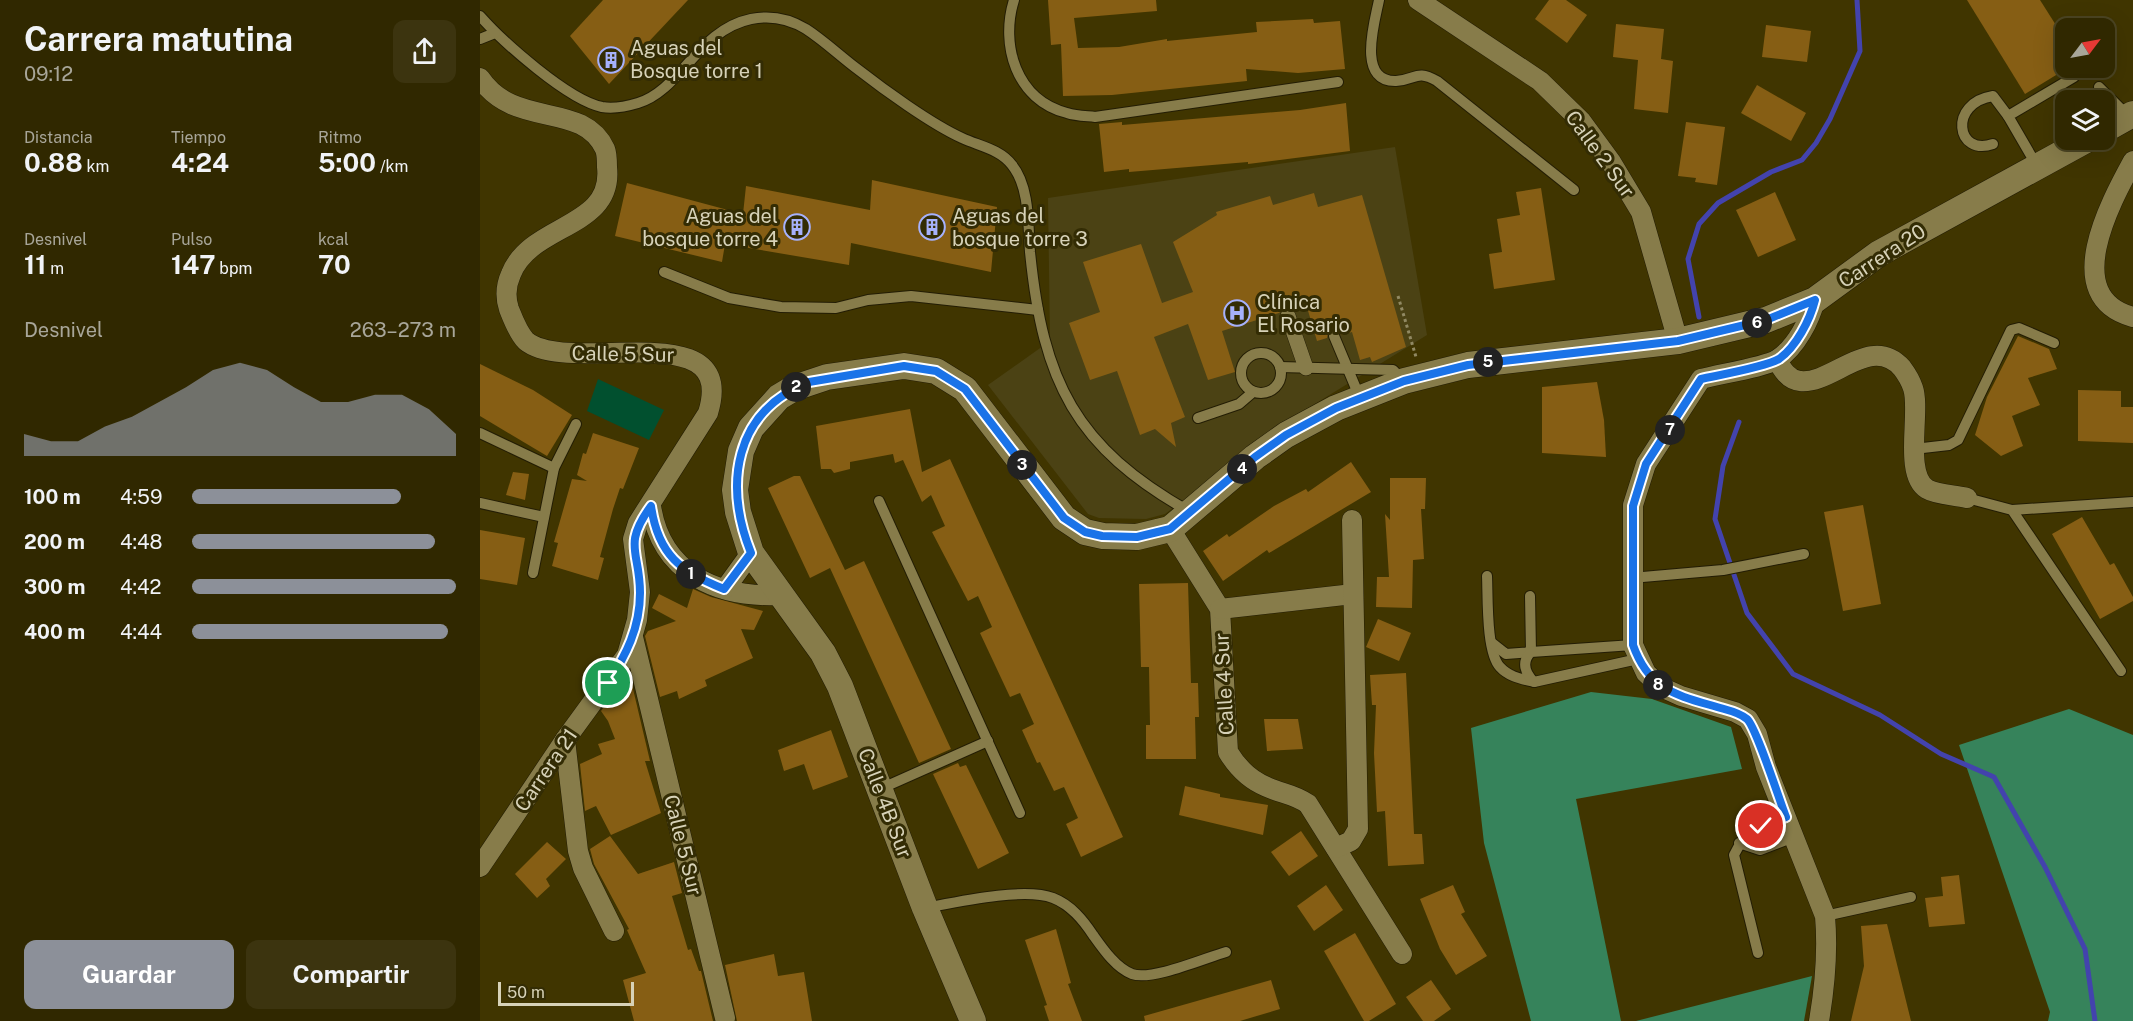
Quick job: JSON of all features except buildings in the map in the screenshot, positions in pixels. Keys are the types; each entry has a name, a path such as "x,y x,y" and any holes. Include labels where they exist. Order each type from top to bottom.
{"street":[{"name":"Calle 2 Sur","path":"1418,0 1540,81 1581,122 1611,162 1641,212 1678,341"},
{"name":"Calle 5 Sur","path":"480,78 487,89 503,102 522,110 578,123 593,132 606,150 608,176 605,195 591,211 533,243 512,271 506,300 518,329 527,341 567,354 673,353 699,363 712,386 713,398 708,412 651,506"},
{"path":"2115,124 2131,116"},
{"name":"Carrera 20","path":"751,553 738,513 736,471 741,451 752,428 765,411 794,388 809,382 904,366 936,371 965,389 1064,518 1085,532 1137,537 1170,529 1255,457 1286,435 1360,398 1413,379 1468,365 1678,341 1766,320 1815,300 1878,254 2067,150"},
{"path":"2133,161 2116,192 2097,244 2093,264 2097,289 2118,313 2133,317"},
{"path":"1815,300 1811,315 1790,349 1777,360 1701,379 1646,464 1633,506 1631,578 1636,652 1660,687 1681,696 1735,712 1748,719 1757,734 1786,817 1825,916 1827,937 1824,992 1819,1021"},
{"path":"1288,316 1306,368"},
{"path":"1777,360 1786,374 1799,381 1821,377 1844,364 1878,356 1901,367 1914,388 1914,449 1919,480 1928,490 1967,498"},
{"path":"651,506 654,527 666,550 679,566 698,578 724,589 745,594 780,595"},
{"name":"Carrera 21","path":"480,867 565,740 627,654 633,638 640,592 633,539 638,523 651,506"},
{"path":"1336,848 1351,841 1358,829 1352,520"},
{"name":"Calle 4 Sur","path":"1170,529 1220,609 1228,752 1238,768 1267,787 1295,795 1308,804 1402,954"},
{"path":"724,589 751,553"},
{"name":"Calle 4B Sur","path":"751,553 823,653 836,678 973,1021"},
{"name":"Calle 4 Sur","path":"1220,609 1353,594"},
{"name":"Calle 5 Sur","path":"633,638 725,1018"},
{"path":"565,740 578,851 583,868 614,931"}],"lane":[{"path":"1014,0 1008,26 1010,57 1019,77 1032,94 1066,113 1095,117 1338,82"},
{"path":"1379,0 1369,48 1373,65 1384,78 1396,81 1419,74 1437,81 1575,190"},
{"path":"480,16 495,33 538,70 601,107 641,102 677,74 713,36 742,21 778,16 805,29 863,74 961,138 988,147 1013,165 1024,193 1038,310 1053,369 1069,406 1102,448 1161,496 1191,513"},
{"path":"480,39 495,33"},
{"path":"2008,116 2072,78"},
{"path":"2099,87 2131,116"},
{"path":"1993,144 1983,147 1971,142 1962,132 1962,117 1966,110 1986,97 1993,96 2008,116 2037,166"},
{"path":"664,273 729,298 781,307 836,308 868,300 911,296 1038,310"},
{"path":"1914,449 1948,445 1958,440 2011,330 2019,328 2054,343"},
{"path":"1334,336 1346,370 1360,398"},
{"path":"1262,353 1270,355 1280,367 1281,375 1275,388 1260,394 1253,392 1242,380 1242,364 1247,358 1262,353"},
{"path":"1280,367 1392,370 1413,379"},
{"path":"1198,418 1234,406 1253,392"},
{"path":"532,573 554,468 576,424"},
{"path":"480,433 554,468"},
{"path":"1967,498 2012,510 2133,502"},
{"path":"879,501 1020,813"},
{"path":"480,503 544,517"},
{"path":"2012,510 2121,671"},
{"path":"1631,578 1723,570 1804,554"},
{"path":"1487,576 1492,643 1496,662 1503,670 1534,682 1636,652"},
{"path":"1530,596 1531,652 1525,662 1525,669 1534,682"},
{"path":"1492,643 1506,654 1636,652"},
{"path":"880,789 988,741"},
{"path":"1758,953 1734,855 1739,843 1753,829 1786,817"},
{"path":"1739,843 1760,850 1794,837"},
{"path":"926,908 962,901 1033,894 1053,898 1070,907 1111,958 1134,975 1151,974 1226,952"},
{"path":"1825,916 1911,897"}],"path":[{"path":"1398,296 1413,379"}],"shaded area":[{"name":"Clínica El Rosario","path":"1395,147 1427,335 1292,418 1165,514 1146,519 1099,518 1088,514 988,385 1050,341 1048,198"}],"green space":[{"path":"598,379 664,410 649,440 587,411"},
{"path":"1591,692 1652,699 1731,727 1742,769 1576,799 1621,1021 1531,1021 1484,843 1471,728"},
{"path":"2069,709 2133,735 2133,1021 2048,1021 2050,1012 1959,745"},
{"path":"1812,976 1804,1021 1636,1021"}],"waterway":[{"path":"1699,317 1688,259 1699,224 1718,203 1771,172 1802,160 1816,143 1830,119 1860,51 1857,0"},
{"path":"1739,422 1723,466 1715,519 1747,613 1793,674 1880,715 1941,754 1994,777 2045,867 2085,949 2095,1021"}],"place":[{"name":"Aguas del Bosque torre 1","path":"611,60"},
{"name":"Aguas del bosque torre 4","path":"797,227"},
{"name":"Aguas del bosque torre 3","path":"932,227"},
{"name":"Clínica El Rosario","path":"1237,313"}],"route":[{"path":"608,683 627,654 637,620 640,592 633,539 638,523 651,506 654,527 666,550 679,566 698,578 724,589 736,576 751,553 743,533 735,490 736,471 741,451 752,428 765,411 794,388 809,382 827,377 904,366 936,371 965,389 1064,518 1085,532 1102,536 1137,537 1170,529 1206,501 1255,457 1306,423 1336,408 1404,381 1468,365 1678,341 1766,320 1815,300 1811,315 1790,349 1777,360 1701,379 1646,464 1633,506 1631,578 1633,645 1638,659 1646,673 1660,687 1681,696 1735,712 1748,719 1757,734 1766,767 1786,817 1761,826"}]}
